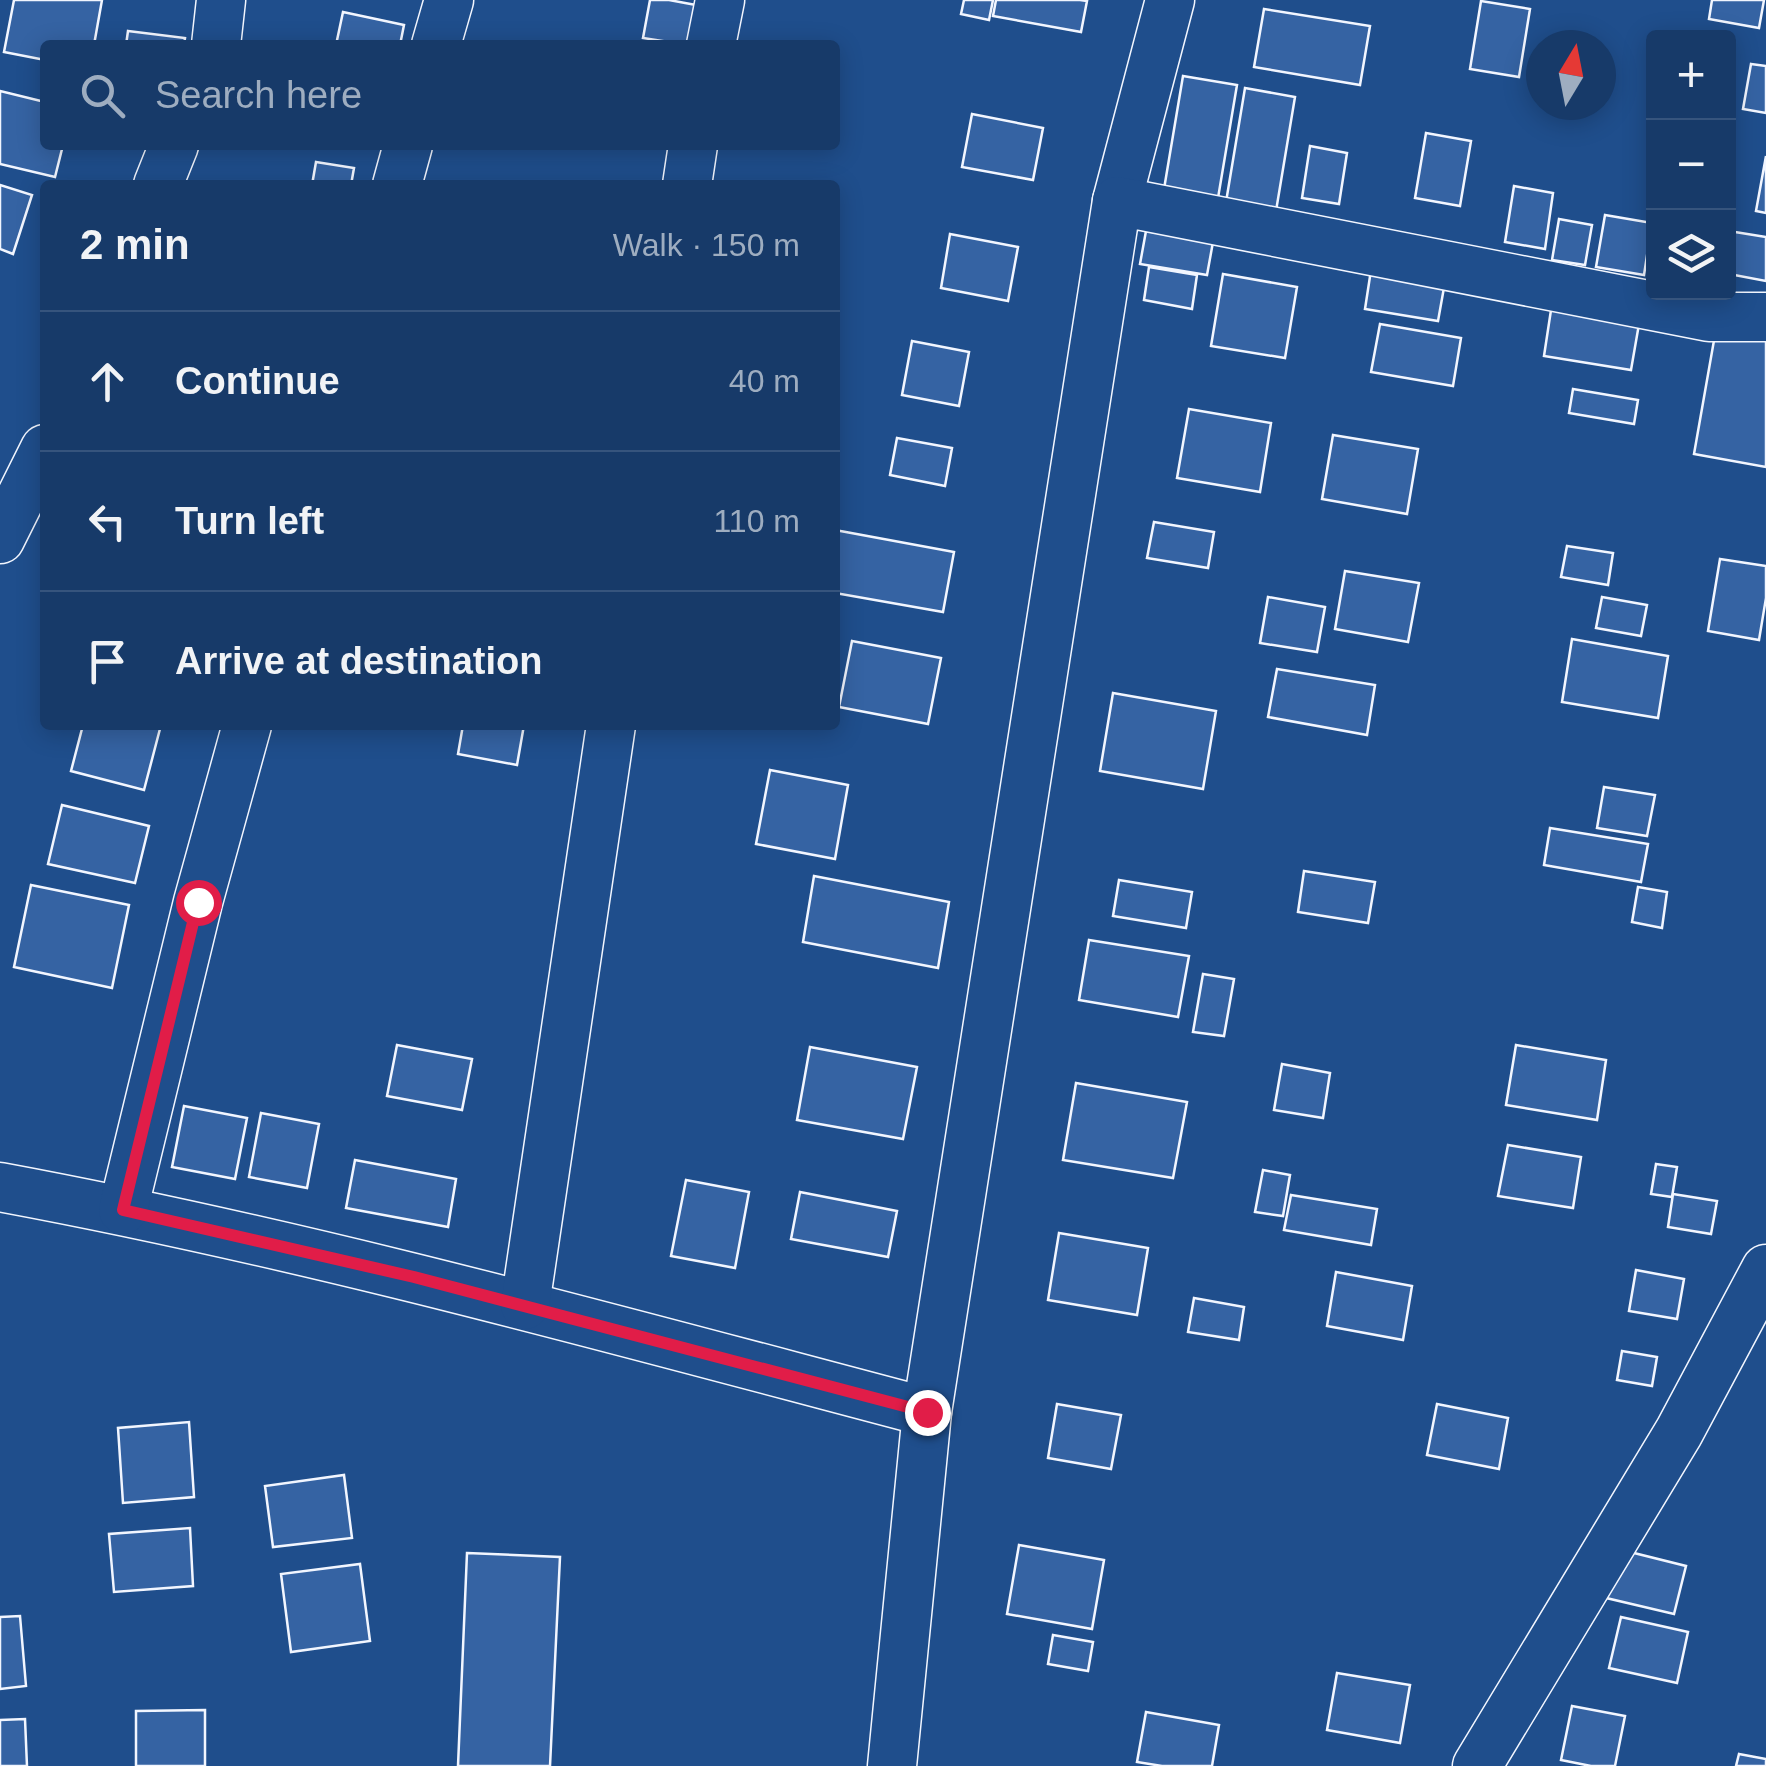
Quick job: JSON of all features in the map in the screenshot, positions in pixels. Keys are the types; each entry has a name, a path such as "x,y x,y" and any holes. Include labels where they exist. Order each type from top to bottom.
{"street":[{"path":"217,40 221,0"},
{"path":"437,40 449,0"},
{"path":"711,40 720,0"},
{"path":"892,1766 927,1412 1117,200 1170,0"},
{"path":"160,180 172,150"},
{"path":"398,180 407,150"},
{"path":"688,180 691,150"},
{"path":"1117,200 1709,317 1766,317"},
{"path":"0,539 40,459"},
{"path":"123,1210 198,902 246,730"},
{"path":"524,1305 610,730"},
{"path":"0,1187 123,1210 414,1277 927,1412"},
{"path":"1477,1766 1678,1432 1766,1269"}],"building":[{"path":"14,0 102,0 95,40 40,40 40,59 4,52"},
{"path":"650,0 696,5 689,40 643,38"},
{"path":"964,0 993,0 989,20 961,14"},
{"path":"996,0 1087,1 1081,32 993,16"},
{"path":"1712,0 1764,0 1759,28 1709,19"},
{"path":"1481,1 1530,9 1519,77 1470,69"},
{"path":"1264,9 1370,26 1360,85 1254,67"},
{"path":"343,12 404,25 401,40 337,40"},
{"path":"128,31 185,38 185,40 127,40"},
{"path":"1751,64 1766,66 1766,113 1743,109"},
{"path":"1183,76 1237,85 1217,204 1163,195"},
{"path":"1245,88 1295,97 1276,211 1226,202"},
{"path":"0,91 40,101 40,150 62,150 55,177 0,164"},
{"path":"972,114 1043,128 1033,180 962,167"},
{"path":"1426,133 1471,141 1460,206 1415,198"},
{"path":"1310,146 1347,153 1339,204 1302,198"},
{"path":"1766,156 1766,213 1756,211"},
{"path":"316,162 354,168 352,180 313,180"},
{"path":"0,185 32,195 13,254 0,249"},
{"path":"1514,186 1553,193 1545,249 1505,242"},
{"path":"1605,215 1646,222 1644,275 1596,267"},
{"path":"1559,219 1592,225 1585,265 1552,260"},
{"path":"1146,231 1213,242 1207,275 1140,264"},
{"path":"1736,232 1766,237 1766,281 1736,275"},
{"path":"950,234 1018,247 1008,301 941,288"},
{"path":"1149,267 1197,275 1192,309 1144,300"},
{"path":"1371,270 1445,282 1438,321 1365,309"},
{"path":"1223,274 1297,287 1285,358 1211,346"},
{"path":"1551,310 1639,324 1631,370 1544,356"},
{"path":"1380,324 1461,338 1453,386 1371,372"},
{"path":"1716,329 1766,338 1766,467 1694,454"},
{"path":"912,341 969,352 959,406 902,395"},
{"path":"1573,389 1638,400 1634,424 1569,413"},
{"path":"1189,409 1271,423 1260,492 1177,478"},
{"path":"1333,435 1418,449 1407,514 1322,499"},
{"path":"897,438 952,448 945,486 890,475"},
{"path":"1154,522 1214,532 1208,568 1147,558"},
{"path":"840,531 954,552 943,612 840,594"},
{"path":"1567,546 1613,553 1608,585 1561,577"},
{"path":"1720,559 1766,566 1766,598 1759,640 1708,631"},
{"path":"1345,571 1419,583 1408,642 1335,629"},
{"path":"1268,597 1325,607 1317,652 1260,643"},
{"path":"1602,597 1647,605 1641,636 1596,628"},
{"path":"1572,639 1668,656 1658,718 1562,702"},
{"path":"852,641 941,658 928,724 840,707"},
{"path":"1277,669 1375,685 1367,735 1268,717"},
{"path":"1113,693 1216,711 1203,789 1100,771"},
{"path":"82,730 160,730 144,790 71,771"},
{"path":"462,730 523,730 517,765 458,754"},
{"path":"770,770 848,785 835,859 756,844"},
{"path":"1604,787 1655,795 1647,836 1597,828"},
{"path":"62,805 149,826 135,883 48,864"},
{"path":"1550,828 1648,844 1641,882 1544,865"},
{"path":"1304,871 1375,882 1368,923 1298,912"},
{"path":"814,876 949,902 938,968 803,942"},
{"path":"1119,880 1192,892 1186,928 1113,916"},
{"path":"31,885 129,905 112,988 14,967"},
{"path":"1638,887 1667,892 1662,928 1632,922"},
{"path":"1089,940 1189,956 1178,1017 1079,1000"},
{"path":"1203,974 1234,979 1224,1036 1193,1032"},
{"path":"397,1045 472,1059 462,1110 387,1096"},
{"path":"1516,1045 1606,1060 1597,1120 1506,1105"},
{"path":"810,1047 917,1067 903,1139 797,1120"},
{"path":"1282,1064 1330,1073 1323,1118 1274,1110"},
{"path":"1076,1083 1187,1102 1173,1178 1063,1160"},
{"path":"184,1106 247,1118 235,1179 172,1167"},
{"path":"261,1113 319,1124 307,1188 249,1177"},
{"path":"1508,1145 1581,1157 1573,1208 1498,1196"},
{"path":"355,1160 456,1179 448,1227 346,1208"},
{"path":"1656,1164 1677,1167 1672,1197 1651,1194"},
{"path":"1263,1170 1290,1175 1283,1216 1255,1212"},
{"path":"686,1180 749,1192 735,1268 671,1256"},
{"path":"800,1192 897,1211 888,1257 791,1239"},
{"path":"1673,1194 1717,1201 1711,1234 1668,1227"},
{"path":"1291,1195 1377,1209 1371,1245 1284,1230"},
{"path":"1059,1233 1148,1248 1137,1315 1048,1300"},
{"path":"1636,1270 1684,1279 1677,1319 1629,1311"},
{"path":"1336,1272 1412,1286 1403,1340 1327,1326"},
{"path":"1194,1298 1244,1307 1239,1340 1188,1332"},
{"path":"1622,1351 1657,1357 1652,1386 1617,1380"},
{"path":"1057,1404 1121,1415 1111,1469 1048,1458"},
{"path":"1437,1404 1508,1418 1499,1469 1427,1455"},
{"path":"189,1422 194,1497 123,1503 118,1428"},
{"path":"344,1475 352,1538 273,1547 265,1486"},
{"path":"190,1528 193,1586 114,1592 109,1534"},
{"path":"1019,1545 1104,1560 1092,1629 1007,1614"},
{"path":"1614,1548 1686,1566 1674,1614 1602,1597"},
{"path":"467,1553 560,1557 550,1766 458,1766"},
{"path":"360,1564 370,1641 291,1652 281,1574"},
{"path":"20,1616 26,1686 0,1689 0,1617"},
{"path":"1621,1617 1688,1632 1677,1683 1609,1668"},
{"path":"1053,1635 1093,1642 1088,1671 1048,1664"},
{"path":"1337,1673 1410,1685 1400,1743 1327,1730"},
{"path":"1572,1706 1625,1716 1615,1766 1561,1760"},
{"path":"205,1710 205,1766 136,1766 136,1711"},
{"path":"1146,1712 1219,1725 1212,1766 1137,1762"},
{"path":"25,1719 27,1766 0,1766 0,1720"},
{"path":"1739,1754 1766,1759 1766,1766 1736,1766"}],"route":[{"path":"198,902 123,1210 414,1277 927,1412"}]}
